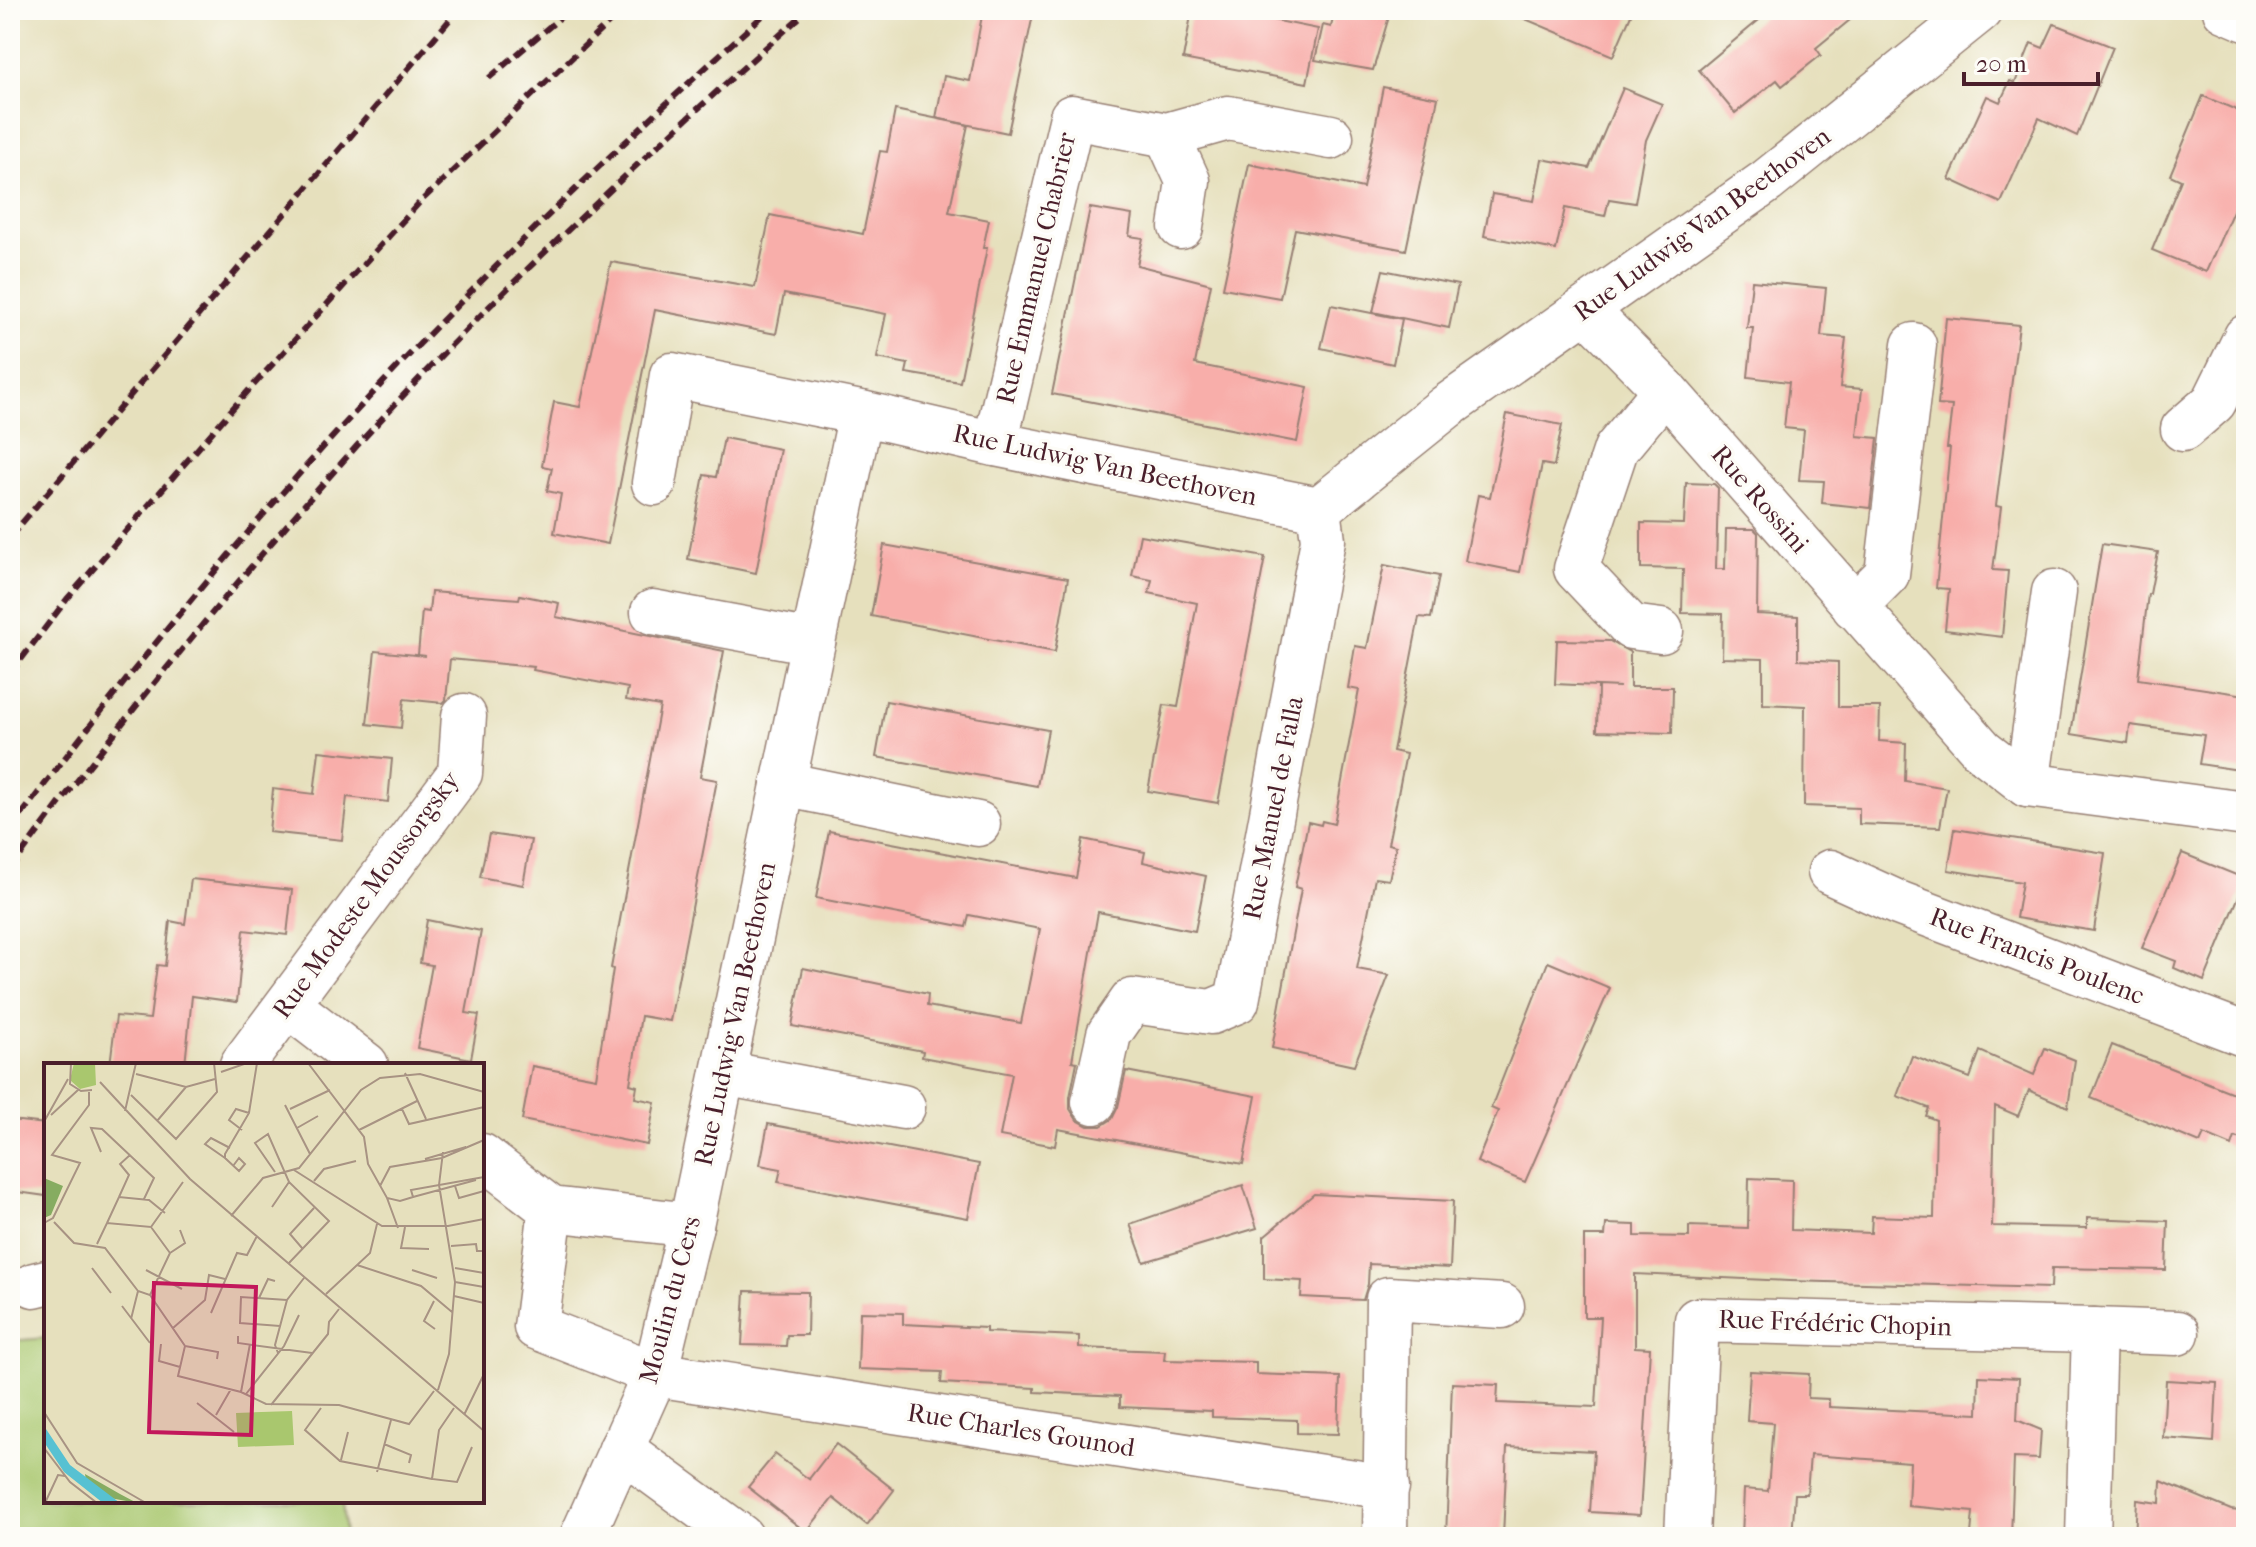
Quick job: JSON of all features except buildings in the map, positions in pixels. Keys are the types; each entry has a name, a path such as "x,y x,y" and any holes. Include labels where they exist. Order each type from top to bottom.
{"street":[{"name":"Rue Ludwig Van Beethoven","path":"694,1210 861,413 995,444 1319,509 1446,407 1767,181 1980,10"},
{"path":"2225,10 2246,19"},
{"name":"Rue Emmanuel Chabrier","path":"995,444 1072,117 1167,135 1228,118 1331,137"},
{"path":"1167,135 1188,181 1181,227"},
{"name":"Rue Rossini","path":"1586,310 1665,390 1982,750 2027,785"},
{"path":"2183,429 2214,402 2246,337"},
{"path":"1854,607 1887,574 1914,345"},
{"path":"654,483 672,375 861,413"},
{"path":"1661,631 1631,627 1576,569 1616,449 1665,390"},
{"name":"Rue Manuel de Falla","path":"1094,1102 1109,1034 1132,1001 1211,1012 1237,1001 1323,540 1319,509"},
{"path":"2054,592 2027,785 2246,814"},
{"path":"653,612 813,642"},
{"name":"Rue Modeste Moussorgsky","path":"244,1063 460,773 464,716"},
{"path":"783,784 978,824"},
{"name":"Rue Francis Poulenc","path":"1830,872 1898,903 2246,1035"},
{"path":"288,1005 363,1063"},
{"path":"723,1073 903,1107"},
{"path":"484,1158 551,1209 694,1210"},
{"name":"Rue Charles Gounod","path":"551,1209 536,1327 655,1374 1387,1487"},
{"name":"Moulin du Cers","path":"582,1537 655,1374 694,1210"},
{"path":"1385,1537 1388,1299 1502,1306"},
{"name":"Rue Frédéric Chopin","path":"1687,1537 1697,1320 2177,1333"},
{"path":"2088,1537 2094,1330"},
{"path":"621,1449 741,1537"}],"green space":[{"path":"44,1338 44,1503 342,1503 345,1537 10,1537 10,1341"}],"railway":[{"path":"10,537 458,10"},
{"path":"489,78 569,10"},
{"path":"10,674 67,599 240,400 420,202 622,10"},
{"path":"10,830 174,620 349,419 554,210 769,10"},
{"path":"10,870 166,669 247,571 373,428 543,254 808,10"}]}
